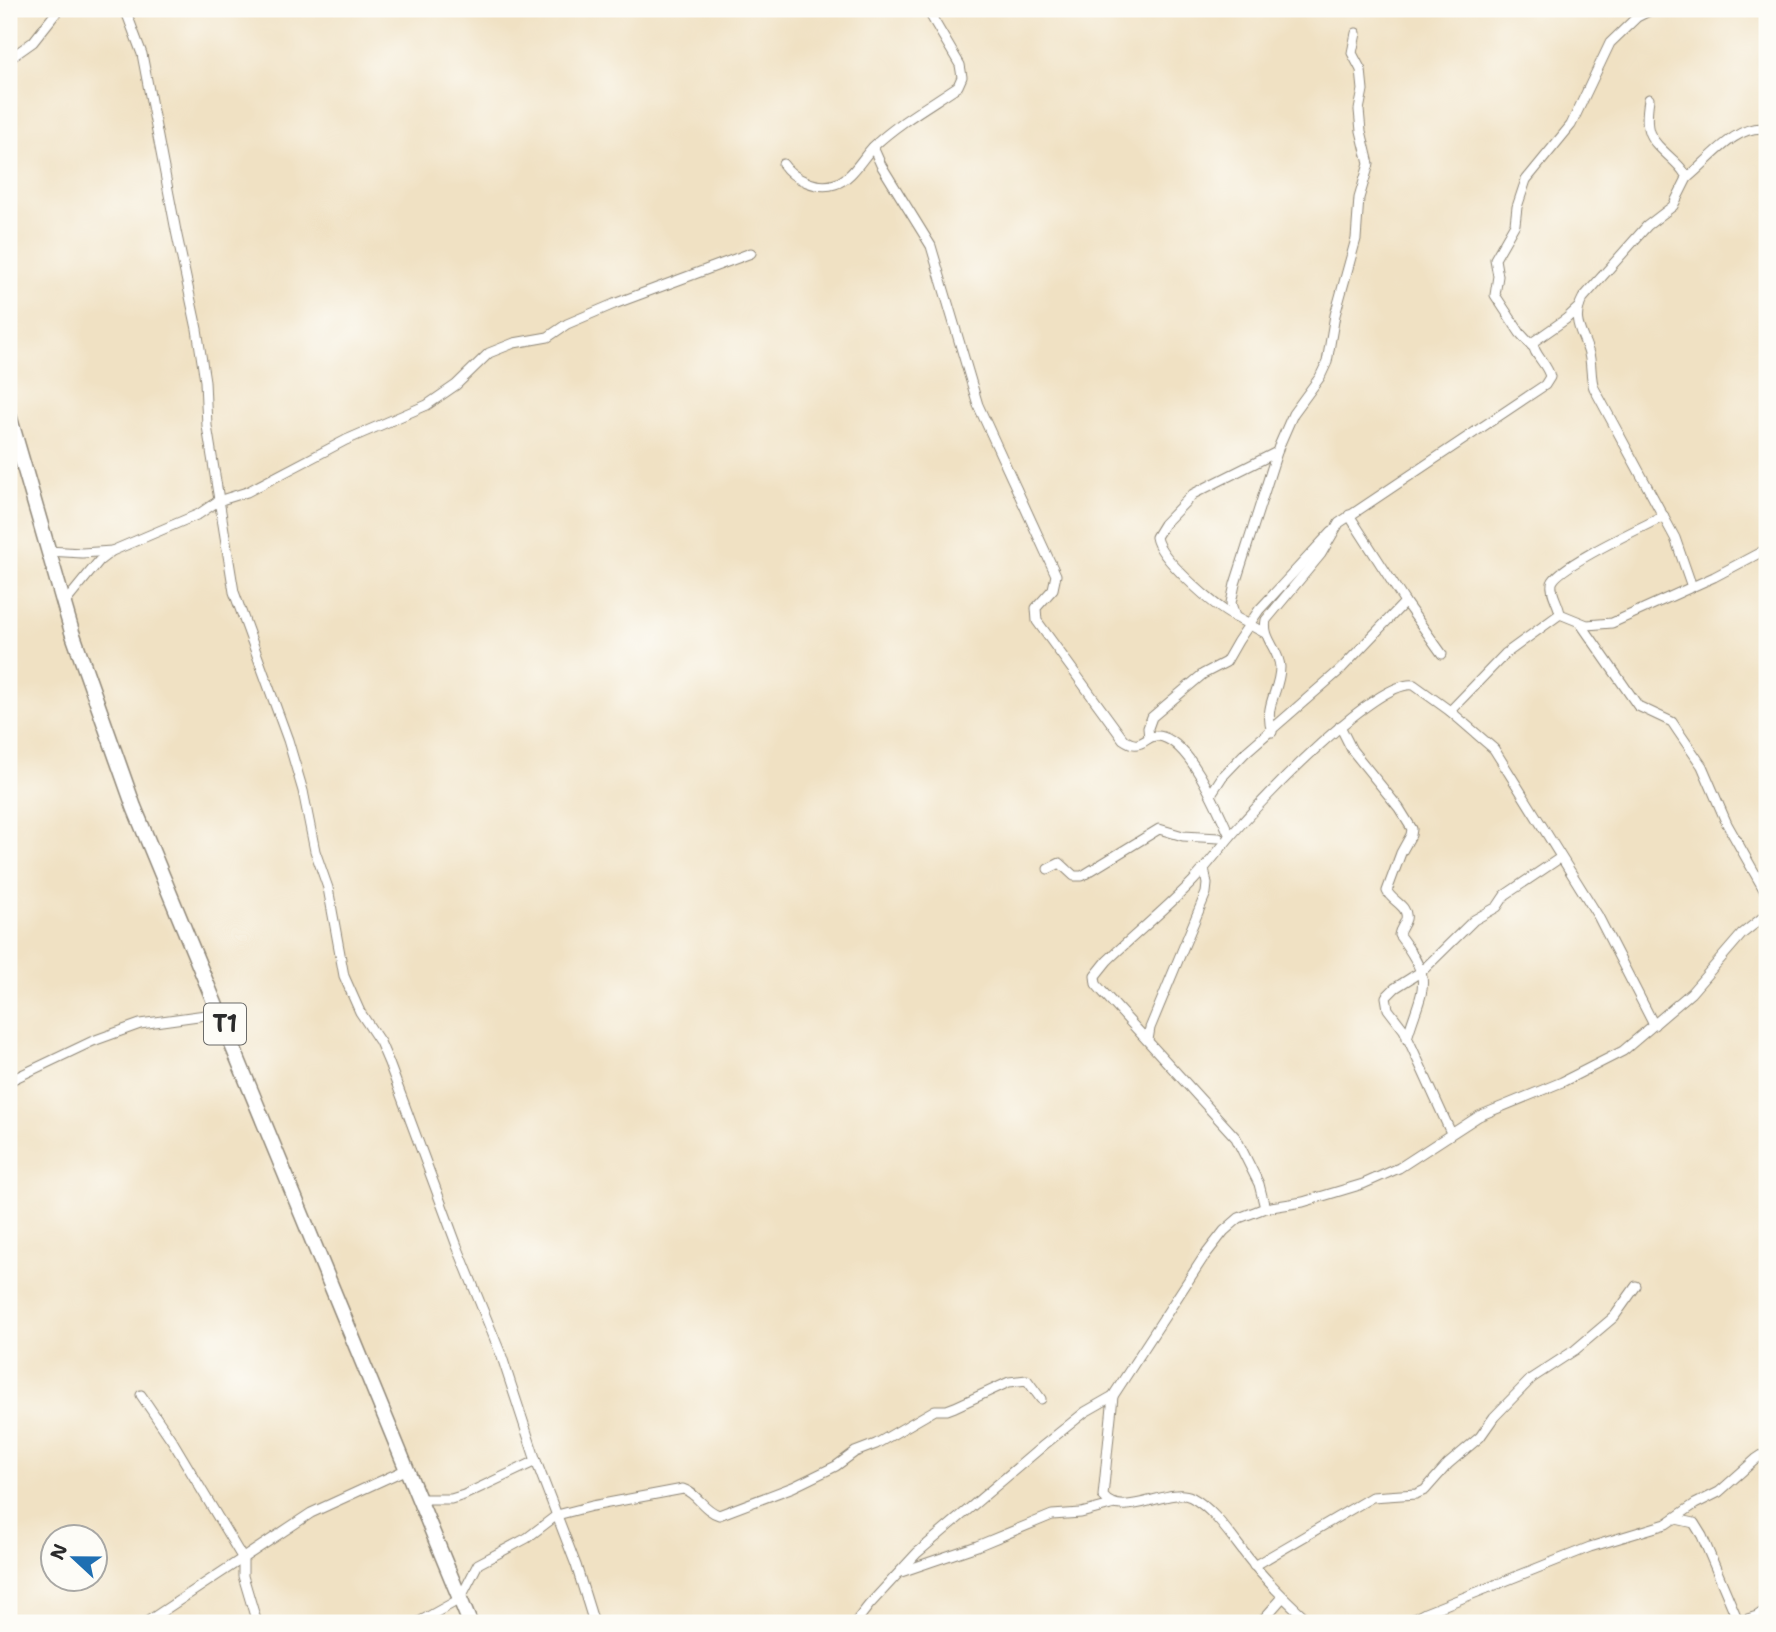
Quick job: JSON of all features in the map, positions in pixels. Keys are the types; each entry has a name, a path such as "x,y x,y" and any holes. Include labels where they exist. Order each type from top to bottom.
{"highway":[{"name":"T1","path":"9,415 64,604 134,807 470,1623"}],"street":[{"path":"9,59 33,42 59,9"},
{"path":"125,9 142,54 197,329 205,381 207,426 234,592 288,740 303,791 315,851 328,888 344,976 360,1012 380,1042 389,1063 457,1246 502,1357 594,1623"},
{"path":"783,164 789,173 796,177 822,186 830,185 848,176 873,147 892,131 957,86 962,77 960,65 927,9"},
{"path":"1149,738 1148,728 1152,717 1203,674 1226,662 1237,640 1273,593 1349,515 1545,385 1550,377 1549,371 1495,295 1497,253 1515,224 1526,180 1571,125 1610,43 1637,17 1653,9"},
{"path":"1234,617 1231,603 1277,452 1293,414 1320,377 1327,362 1335,315 1356,239 1359,198 1369,164 1360,120 1359,103 1363,90 1361,70 1352,53 1356,33"},
{"path":"1649,99 1645,125 1650,135 1687,178"},
{"path":"1532,346 1535,339 1566,319 1638,235 1673,206 1687,178 1726,143 1749,128 1767,130"},
{"path":"873,147 881,165 931,246 978,405 1056,575 1053,589 1037,604 1037,621 1123,739 1135,745 1154,735 1162,736 1184,753 1211,794 1230,836"},
{"path":"64,604 99,561 113,551 199,514 218,501 247,492 354,436 427,405 456,385 489,353 500,347 548,337 567,324 614,304 751,253"},
{"path":"1578,307 1577,324 1590,355 1591,381 1675,538 1692,587"},
{"path":"1265,633 1215,605 1161,550 1156,537 1164,524 1193,494 1277,452"},
{"path":"1349,515 1442,654"},
{"path":"1560,614 1552,589 1554,578 1560,572 1587,555 1664,516"},
{"path":"1272,732 1269,706 1280,663 1265,633 1266,620 1321,554 1336,527"},
{"path":"48,551 113,551"},
{"path":"1581,624 1596,626 1612,622 1692,587 1763,551"},
{"path":"1211,794 1222,777 1340,670 1405,602"},
{"path":"1560,614 1581,624 1638,706 1672,722 1702,766 1746,862 1767,895"},
{"path":"1450,711 1506,654 1560,614"},
{"path":"1265,1208 1259,1184 1236,1138 1102,992 1096,984 1095,976 1107,961 1204,868 1230,836 1340,726 1396,687 1414,685 1450,711 1494,749 1598,916 1654,1025"},
{"path":"1340,726 1352,750 1399,808 1412,829 1387,891 1390,898 1406,912 1399,935 1422,971 1422,992 1407,1038"},
{"path":"1219,850 1220,813"},
{"path":"1048,869 1060,863 1074,876 1082,876 1160,829 1183,836 1219,838"},
{"path":"1451,1133 1407,1038 1388,1009 1386,998 1395,988 1422,971 1474,920 1497,907 1506,895 1560,858"},
{"path":"1148,1040 1150,1027 1206,893 1204,868"},
{"path":"855,1623 899,1572 927,1545 1085,1412 1113,1396 1203,1258 1224,1231 1239,1218 1265,1208 1303,1202 1363,1184 1399,1168 1479,1116 1562,1082 1623,1051 1690,993 1742,934 1767,914"},
{"path":"9,1081 93,1041 140,1024 175,1017 220,1013"},
{"path":"1254,1566 1372,1497 1420,1493 1480,1437 1494,1417 1532,1378 1575,1350 1614,1317 1636,1286"},
{"path":"417,1623 460,1599 478,1564 532,1535 545,1522 557,1516 592,1506 683,1489 689,1491 705,1508 719,1515 793,1487 935,1410 956,1407 1009,1382 1027,1380 1041,1399"},
{"path":"141,1395 173,1441 243,1559 243,1576 257,1623"},
{"path":"1113,1396 1103,1496 1115,1504"},
{"path":"1406,1623 1590,1548 1666,1524 1695,1504 1719,1492 1762,1455 1767,1457"},
{"path":"421,1499 452,1499 536,1461"},
{"path":"145,1623 312,1513 407,1469"},
{"path":"899,1572 977,1546 1052,1515 1081,1513 1115,1504 1178,1495 1194,1498 1220,1523 1254,1566 1311,1623"},
{"path":"1676,1519 1694,1523 1702,1536 1738,1623 1767,1609"},
{"path":"1260,1623 1283,1597"}]}
